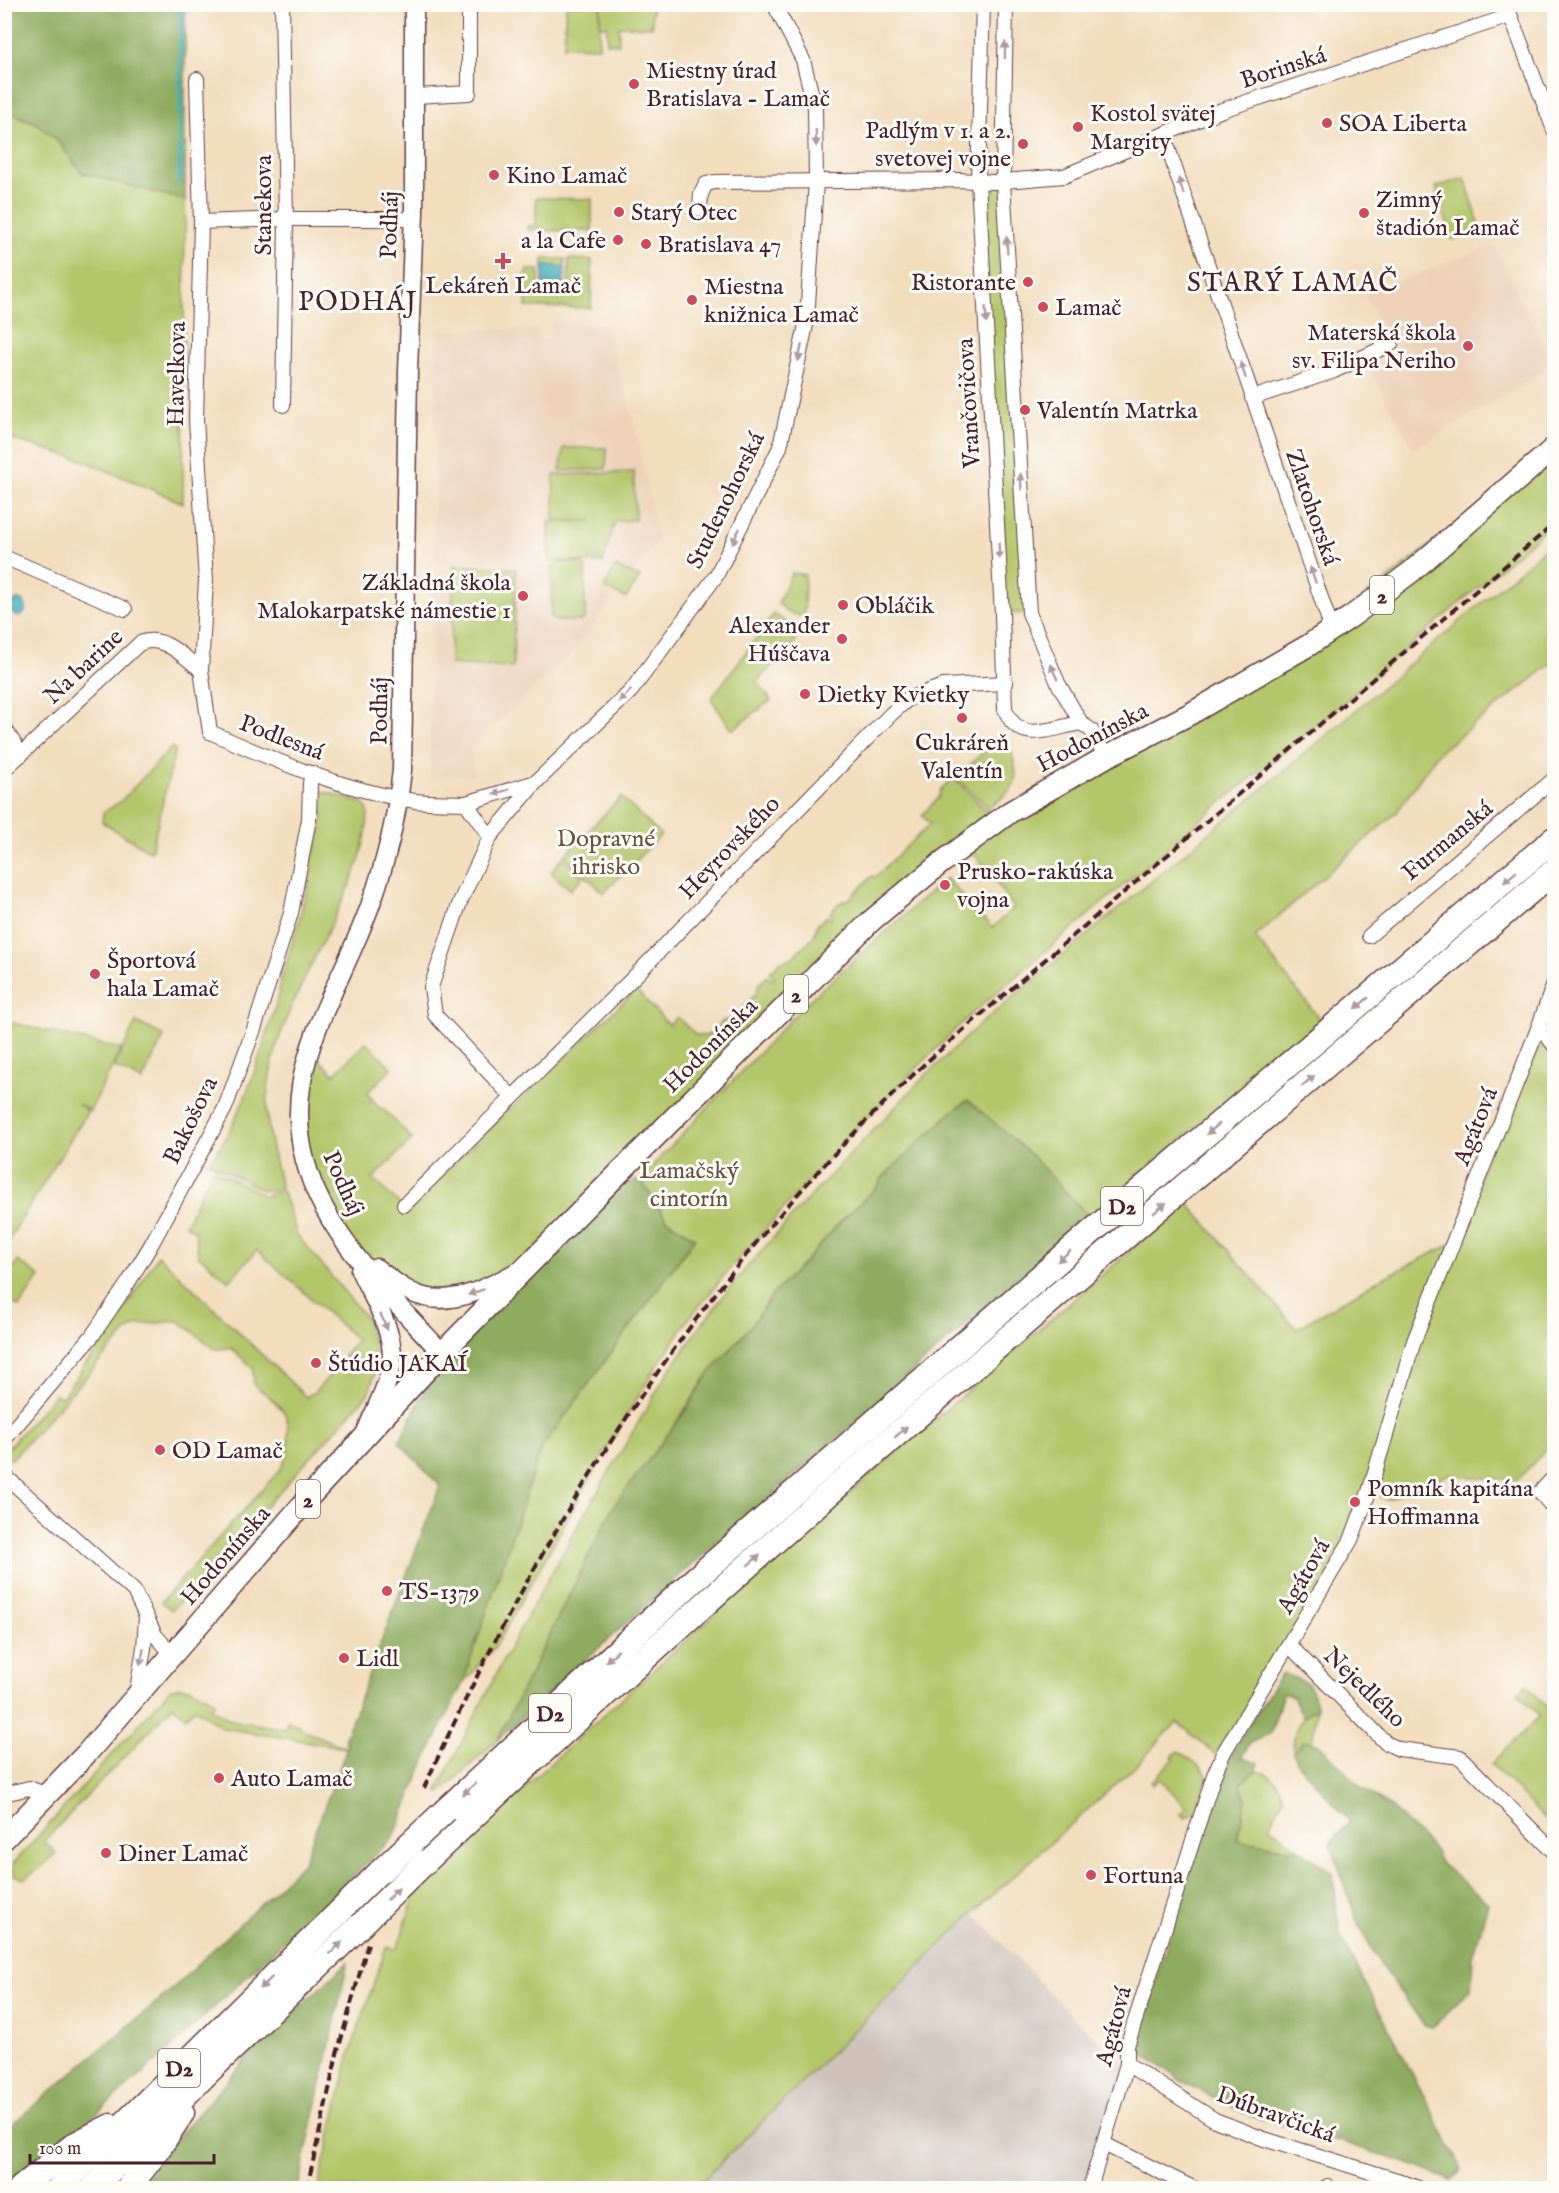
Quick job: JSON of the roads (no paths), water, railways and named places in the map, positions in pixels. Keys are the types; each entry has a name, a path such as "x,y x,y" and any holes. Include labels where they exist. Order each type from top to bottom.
{"highway":[{"name":"D2","path":"93,2188 207,2073 530,1762 663,1625 694,1580 1089,1234 1554,839"},
{"name":"D2","path":"59,2188 446,1810 663,1625 710,1598 1106,1253 1554,871"},
{"path":"128,2188 157,2151 207,2073"},
{"path":"21,2188 74,2145 132,2115"}],"main road":[{"name":"Hodonínska","path":"4,1839 135,1699 311,1495 442,1353 806,984 893,902 1010,812 1106,757 1190,714 1332,630 1411,572 1554,448"}],"street":[{"name":"Stanekova","path":"282,4 286,219 283,405"},
{"name":"Podháj","path":"414,4 416,96 408,371 402,770 395,821 377,885 316,1027 304,1065 298,1096 300,1130 309,1173 323,1207 350,1250 442,1353"},
{"path":"416,96 469,93 469,4"},
{"name":"Studenohorská","path":"512,1097 435,1015 431,987 460,902 490,837 536,782 631,691 716,576 780,447 807,320 816,181 815,108 803,60 774,4"},
{"name":"Vrančovičova","path":"983,4 978,180 1006,683 1005,709 1016,728 1028,733 1081,723"},
{"name":"Vrančovičova","path":"1006,4 1003,182 1029,613 1058,683 1081,723 1090,730 1106,757"},
{"path":"1508,8 1554,130"},
{"name":"Borinská","path":"700,209 700,194 706,184 715,182 978,180 1003,182 1064,176 1222,110 1508,8"},
{"name":"Havelkova","path":"197,79 201,222 196,419 206,581 201,670"},
{"name":"Zlatohorská","path":"1162,135 1332,630"},
{"path":"201,222 413,219"},
{"path":"1252,398 1334,370 1391,344"},
{"path":"4,557 125,609"},
{"name":"Na barine","path":"4,770 146,640 154,639 165,644 201,670"},
{"name":"Podlesná","path":"201,670 210,732 312,773 399,798"},
{"name":"Heyrovského","path":"404,1204 636,975 908,699 943,686 1006,683"},
{"path":"4,727 21,755"},
{"name":"Bakošova","path":"4,1440 92,1336 128,1283 225,1108 254,1029 291,913 309,819 312,773"},
{"name":"Furmanská","path":"1369,936 1554,779"},
{"name":"Studenohorská","path":"399,798 466,803 536,782"},
{"path":"466,803 490,837"},
{"name":"Agátová","path":"1090,2188 1127,2064 1127,2046 1214,1775 1224,1752 1351,1540 1369,1492 1414,1341 1554,983"},
{"path":"1539,1026 1554,1045"},
{"path":"350,1250 411,1292 436,1299 475,1293 528,1266"},
{"path":"350,1250 388,1330 392,1357 390,1371 365,1436"},
{"path":"4,1475 134,1591 155,1635 173,1655"},
{"path":"1554,1477 1540,1492 1554,1509"},
{"path":"135,1699 144,1648 146,1615"},
{"name":"Nejedlého","path":"1289,1645 1392,1747 1460,1757 1554,1852"},
{"path":"4,1794 29,1788 47,1795"},
{"name":"Dúbravčická","path":"1127,2064 1215,2120 1264,2139 1418,2188"},
{"path":"1104,2145 1193,2188"}],"water":[{"path":"543,266 565,266 564,285 543,284"},
{"path":"18,600 24,602 26,608 24,614 18,616 12,614 10,608 12,602"}],"waterway":[{"path":"180,183 181,4"}],"railway":[{"path":"424,1788 470,1689 521,1593 575,1499 634,1407 696,1319 764,1234 836,1152 941,1049 1554,524"},
{"path":"307,2188 337,2054 369,1940"}],"place":[{"name":"Miestny úrad Bratislava - Lamač","path":"634,84"},
{"name":"SOA Liberta","path":"1327,123"},
{"name":"Kostol svätej Margity","path":"1078,127"},
{"name":"Padlým v 1. a 2. svetovej vojne","path":"1023,144"},
{"name":"Kino Lamač","path":"494,175"},
{"name":"Starý Otec","path":"619,212"},
{"name":"Zimný štadión Lamač","path":"1364,213"},
{"name":"a la Cafe","path":"618,240"},
{"name":"Bratislava 47","path":"646,244"},
{"name":"Lekáreň Lamač","path":"503,261"},
{"name":"Ristorante","path":"1028,282"},
{"name":"Miestna knižnica Lamač","path":"692,300"},
{"name":"Lamač","path":"1043,307"},
{"name":"Materská škola sv. Filipa Neriho","path":"1468,346"},
{"name":"Valentín Matrka","path":"1025,410"},
{"name":"Základná škola Malokarpatské námestie 1","path":"523,596"},
{"name":"Obláčik","path":"843,605"},
{"name":"Alexander Húščava","path":"842,639"},
{"name":"Dietky Kvietky","path":"805,694"},
{"name":"Cukráreň Valentín","path":"962,718"},
{"name":"Prusko-rakúska vojna","path":"945,885"},
{"name":"Športová hala Lamač","path":"95,974"},
{"name":"Štúdio JAKAÍ","path":"316,1363"},
{"name":"OD Lamač","path":"160,1450"},
{"name":"Pomník kapitána Hoffmanna","path":"1355,1502"},
{"name":"TS-1379","path":"387,1591"},
{"name":"Lidl","path":"344,1658"},
{"name":"Auto Lamač","path":"219,1778"},
{"name":"Diner Lamač","path":"106,1853"},
{"name":"Fortuna","path":"1091,1875"}],"district":[{"name":"STARÝ LAMAČ","path":"1293,282"},
{"name":"PODHÁJ","path":"358,301"}],"park label":[{"name":"Dopravné ihrisko","path":"606,852"},
{"name":"Lamačský cintorín","path":"689,1184"}]}
